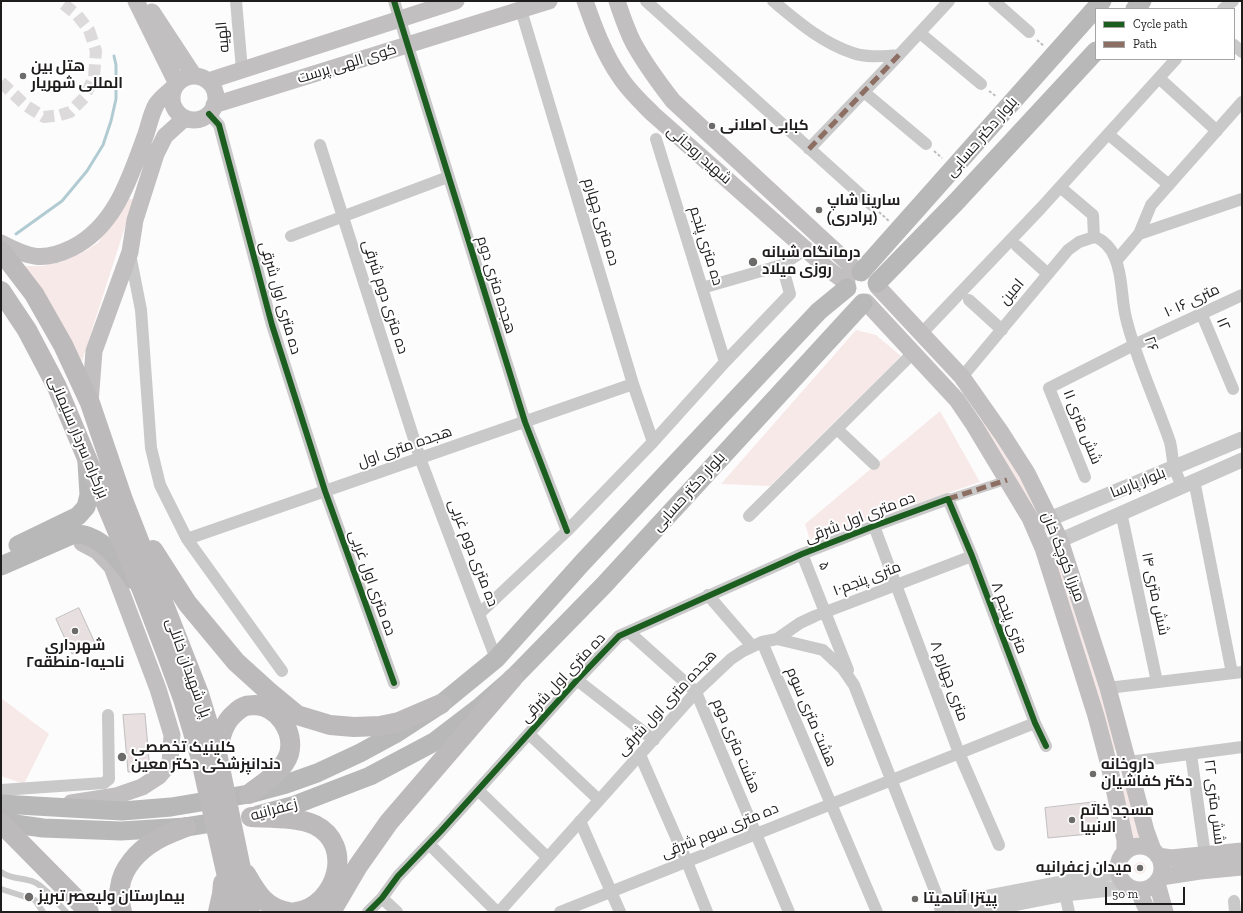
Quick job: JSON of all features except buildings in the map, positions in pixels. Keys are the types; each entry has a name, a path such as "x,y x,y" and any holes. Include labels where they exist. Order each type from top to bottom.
{"highway":[{"name":"بزرگراه سردار سلیمانی","path":"1,251 34,294 63,345 90,403 124,500"},
{"name":"بزرگراه سردار سلیمانی","path":"1,291 27,330 54,380 142,590"},
{"path":"124,500 187,603 236,662 297,715 330,725 354,728 380,726 399,722 441,704"},
{"name":"پل شهیدان خانلی","path":"124,500 199,694 217,753 214,782"},
{"name":"پل شهیدان خانلی","path":"142,590 214,782 230,854 250,912"},
{"path":"331,912 358,866 389,822 513,678"},
{"path":"217,753 224,727 233,715 247,705 260,706 274,712 286,725 290,739 289,754 283,766 248,794"},
{"path":"252,817 296,820 315,825 326,834 334,846 337,860 336,874 333,885 318,903 306,910 296,912"},
{"path":"1,823 89,912"},
{"path":"122,912 119,900 120,886 126,870 138,854 155,841 186,827"},
{"path":"218,912 230,854"},
{"path":"230,854 258,894 268,904 280,911 289,912"},
{"name":"پل شهیدان خانلی","path":"230,854 235,912"}],"main road":[{"path":"136,1 176,85"},
{"path":"147,1 154,15 201,78 212,86 216,100 212,110 198,119 191,120 185,118 174,107 172,100 172,93 176,85"},
{"name":"کوی الهی پرست","path":"201,78 242,70 456,1"},
{"name":"کوی الهی پرست","path":"212,110 407,45 549,1"},
{"name":"شهید روحانی","path":"585,1 596,32 620,78 653,114 806,249 853,279"},
{"name":"شهید روحانی","path":"617,1 624,22 634,44 650,70 673,101 853,279"},
{"name":"بلوار دکتر حسابی","path":"496,659 582,562 814,317 853,279 1095,9"},
{"name":"بلوار دکتر حسابی","path":"877,285 1095,52"},
{"path":"1,243 20,253 41,258 61,254 84,242 102,226 118,203 129,178 156,104 187,77 201,78"},
{"path":"90,403 94,351 130,252 135,220 156,154 165,136 185,118"},
{"path":"870,274 874,277 877,285 874,296 864,302 852,299 849,295 853,279 870,274"},
{"name":"میرزا کوچک خان","path":"877,285 966,383 1027,473 1051,518 1060,540 1108,688 1129,762 1146,831 1156,853"},
{"name":"بلوار دکتر حسابی","path":"513,678 604,585 864,302"},
{"name":"میرزا کوچک خان","path":"864,302 957,400 973,423 1033,525 1042,548 1096,716 1110,765 1125,852"},
{"path":"957,400 966,383"},
{"path":"973,423 987,413"},
{"path":"1,554 78,516 86,507 89,495 86,456"},
{"path":"1,566 74,534 82,534 106,546 142,590"},
{"path":"44,808 116,796 142,788 159,776 170,763 172,735 158,690 112,567 97,551 82,542 58,541"},
{"name":"زعفرانیه","path":"1,804 44,808 122,811 171,807 248,794 286,784 317,773 360,753 395,734 441,704 496,659"},
{"name":"زعفرانیه","path":"1,823 43,828 120,831 186,827 252,817 292,806 370,776 434,742 481,706 513,678"},
{"path":"1148,912 1133,888 1120,878 1118,864 1125,852 1139,846 1146,847 1156,853 1171,858 1242,851"},
{"path":"1156,853 1162,862 1162,870 1159,880 1165,912"},
{"path":"1133,888 1145,890 1152,887 1159,880 1200,871 1242,867"}],"street":[{"name":"الهیه","path":"236,1 242,70"},
{"name":"هجده متری دوم","path":"394,1 525,422 567,531"},
{"path":"646,1 872,205"},
{"path":"773,1 790,16 823,40 853,53 870,56 899,55"},
{"path":"809,149 949,1"},
{"path":"994,1 1029,32"},
{"path":"1224,8 1233,1"},
{"name":"ده متری چهارم","path":"521,10 633,384 653,442"},
{"path":"920,33 981,84"},
{"path":"922,333 1060,188 1175,60"},
{"path":"1159,78 1217,131"},
{"path":"864,92 926,144"},
{"path":"1116,261 1139,234 1151,205 1242,102"},
{"name":"ده متری اول شرقی","path":"212,110 219,125 272,324 325,491"},
{"path":"1108,134 1169,185"},
{"name":"ده متری پنجم","path":"656,139 725,362"},
{"name":"ده متری دوم شرقی","path":"320,145 420,458"},
{"path":"290,236 448,177"},
{"path":"1060,188 1093,215 1094,237"},
{"path":"1139,234 1242,199"},
{"name":"۲۶","path":"1094,237 1099,238 1108,246 1115,256 1119,268 1126,318 1134,345 1171,444 1174,467 1188,483 1237,673"},
{"name":"امین","path":"966,383 1002,330 1068,250 1079,242 1094,237"},
{"path":"1017,246 1048,274"},
{"path":"702,288 782,265 806,249"},
{"path":"130,252 141,310 152,448 160,485 187,539 282,671"},
{"path":"479,614 567,531 653,442 725,362 790,294 782,265"},
{"name":"۱۰ متری ۱۶","path":"1049,388 1134,345 1242,296"},
{"path":"969,300 1002,330"},
{"name":"۱۲","path":"1202,315 1233,389"},
{"path":"749,516 913,353"},
{"name":"هجده متری اول","path":"187,539 633,384"},
{"name":"شش متری ۱۱","path":"1049,388 1085,477"},
{"path":"837,429 874,464"},
{"name":"بلوار پارسا","path":"1033,525 1242,439"},
{"name":"ده متری دوم غربی","path":"420,458 496,659"},
{"name":"بلوار پارسا","path":"1042,548 1242,460"},
{"path":"948,499 1007,480"},
{"name":"ده متری اول غربی","path":"325,491 394,683"},
{"name":"ده متری اول شرقی","path":"368,912 382,898 398,876 619,636 802,554 948,499"},
{"name":"۸ متری پنجم","path":"948,499 972,556 1035,723 1046,746"},
{"name":"شش متری ۱۴","path":"1122,512 1157,682"},
{"name":"۸ متری چهارم","path":"874,526 960,753 999,845"},
{"name":"۵","path":"802,554 854,685"},
{"name":"۱۰متری پنجم","path":"777,639 800,623 972,556"},
{"name":"هشت متری سوم","path":"708,595 757,644 831,804 877,912"},
{"path":"629,632 696,692"},
{"name":"هجده متری اول شرقی","path":"498,912 696,692 731,659 757,644 777,639 822,650 843,669 854,685 942,909"},
{"path":"1108,688 1237,673"},
{"path":"577,680 654,740"},
{"name":"هشت متری دوم","path":"696,692 789,912"},
{"path":"1,790 104,783 107,781 109,779 108,715"},
{"name":"ده متری سوم شرقی","path":"560,912 1035,723"},
{"path":"529,734 599,800"},
{"path":"1129,762 1242,748"},
{"name":"شش متری ۲۲","path":"1192,754 1204,855"},
{"path":"640,755 687,862 706,912"},
{"path":"478,790 547,857"},
{"path":"580,821 620,912"},
{"path":"429,844 498,912"},
{"path":"942,909 1118,872"},
{"path":"965,912 987,911 1065,894 1133,888"},
{"path":"1065,894 1069,912"},
{"path":"382,898 397,912"}],"lane":[{"path":"1,872 8,877 35,882 66,912"},
{"path":"1,889 35,900 43,912"}],"path":[{"path":"1029,32 1054,55"},
{"path":"981,84 1008,106"},
{"path":"926,144 954,168"},
{"path":"872,205 898,230"}],"shaded area":[{"path":"127,199 134,199 82,361 25,266 42,266 61,262 80,254 98,243"},
{"path":"856,330 876,335 901,356 770,486 721,484"},
{"path":"940,411 980,482 810,540 805,524"},
{"path":"985,417 1042,509 1028,516 974,425"},
{"path":"1058,544 1121,748 1110,751 1044,552"},
{"path":"1,698 49,734 24,784 1,776"},
{"path":"1123,777 1145,836 1130,840 1116,783"},
{"name":"میدان زعفرانیه","path":"1138,862 1142,862 1146,868 1142,874 1138,874 1134,870 1134,866"}],"waterway":[{"path":"16,234 62,201 87,171 103,145 116,99 116,65 114,56"}],"tunnel":[{"path":"1,82 25,105 44,117 70,112 84,98 94,77 96,51 89,30 77,15 60,1"}],"marked path":[{"path":"809,149 899,55"},
{"path":"948,499 1007,480"}],"cycle path":[{"path":"394,1 525,422 567,531"},
{"path":"209,114 219,125 272,325 325,491 394,683"},
{"path":"368,912 382,898 398,876 619,636 802,554 948,499 972,556 1035,723 1046,746"}],"place":[{"name":"هتل بین المللی شهریار","path":"23,76"},
{"name":"کبابی اصلانی","path":"712,126"},
{"name":"سارینا شاپ (برادری)","path":"819,210"},
{"name":"درمانگاه شبانه روزی میلاد","path":"753,262"},
{"name":"شهرداری ناحیه۱-منطقه۲","path":"75,631"},
{"name":"کلینیک تخصصی دندانپزشکی دکتر معین","path":"122,757"},
{"name":"داروخانه دکتر کفاشیان","path":"1093,774"},
{"name":"مسجد خاتم الانبیا","path":"1072,820"},
{"name":"میدان زعفرانیه","path":"1140,868"},
{"name":"بیمارستان ولیعصر تبریز","path":"29,897"},
{"name":"پیتزا آناهیتا","path":"915,899"}]}
